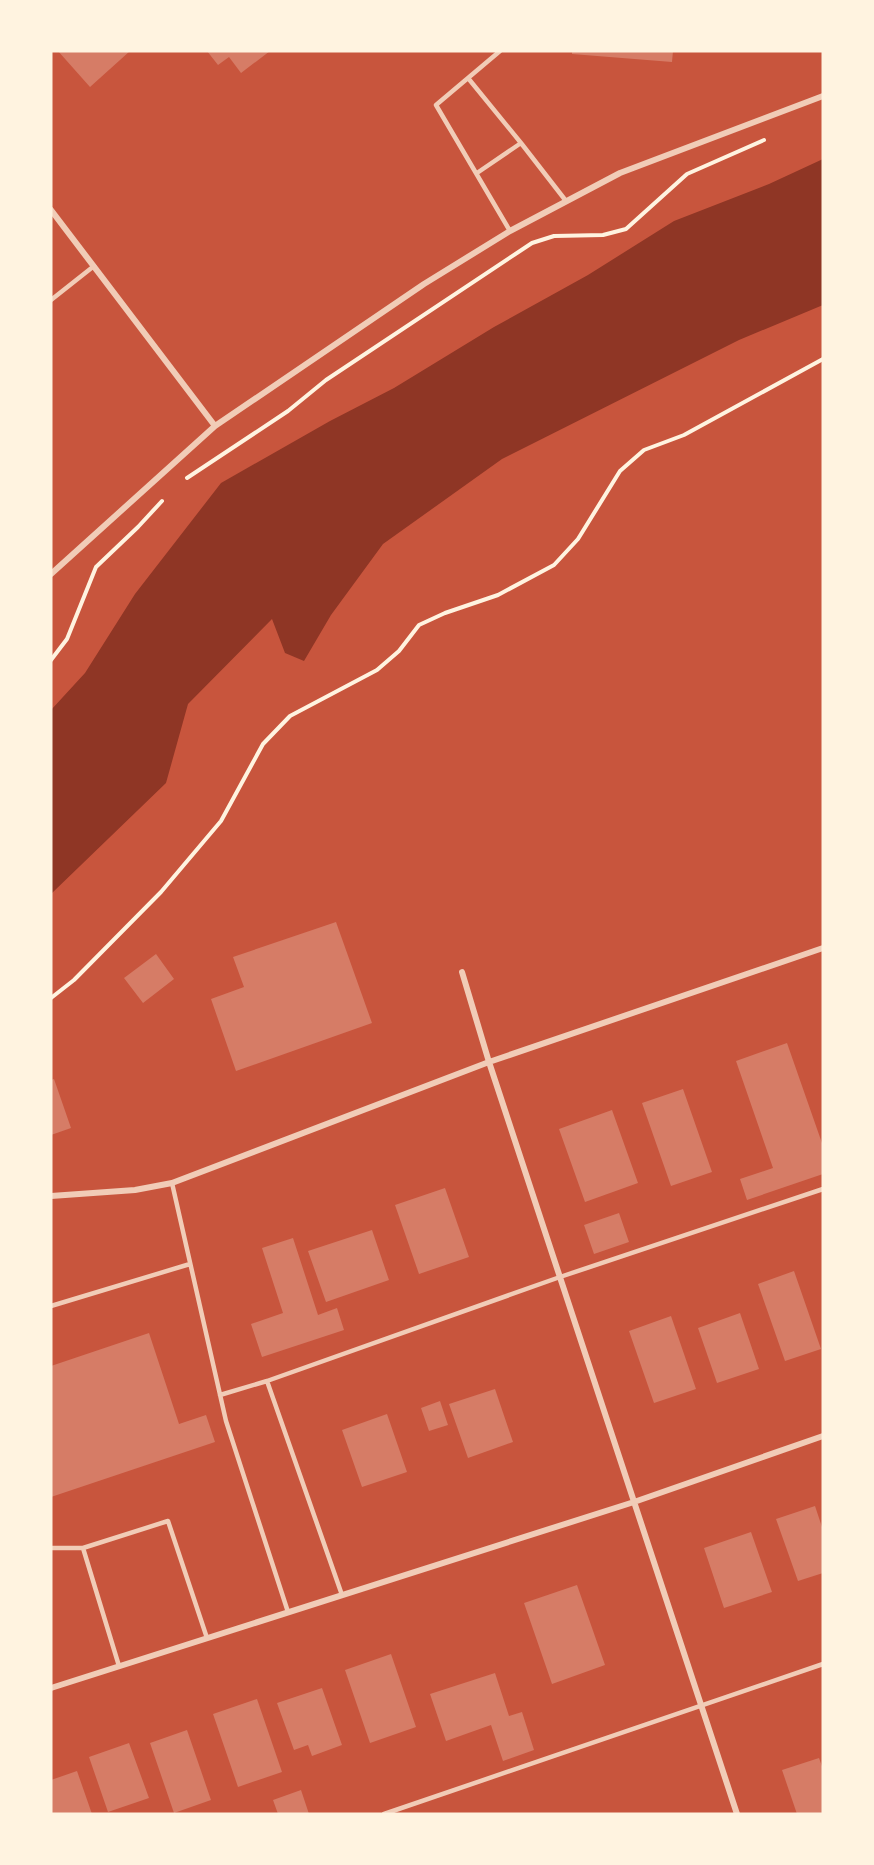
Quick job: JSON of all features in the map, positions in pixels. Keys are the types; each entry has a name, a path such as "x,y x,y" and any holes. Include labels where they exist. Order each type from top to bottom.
{"street":[{"path":"51,574 215,426 424,284 510,231 620,173 823,96"},
{"path":"51,210 215,426"},
{"path":"51,1196 135,1190 172,1183 489,1062 823,948"},
{"path":"462,972 489,1062 737,1814"},
{"path":"51,1688 634,1502 823,1436"}],"lane":[{"path":"500,51 436,105 510,231"},
{"path":"468,78 566,201"},
{"path":"477,173 520,143"},
{"path":"51,300 94,266"},
{"path":"172,1183 226,1421 288,1612"},
{"path":"220,1395 267,1381 560,1277 823,1189"},
{"path":"51,1306 190,1264"},
{"path":"267,1381 342,1595"},
{"path":"51,1548 83,1548 168,1521 207,1638"},
{"path":"83,1548 119,1666"},
{"path":"384,1814 823,1664"}],"path":[{"path":"185,479 288,411 326,380 532,243 554,236 603,235 626,229 687,174 771,137"},
{"path":"51,998 74,980 161,892 221,821 263,744 290,716 377,669 399,651 419,625 445,613 498,595 554,565 578,539 620,471 644,450 684,435 823,358"},
{"path":"51,660 68,639 96,567 138,527 168,494"}],"shaded area":[{"path":"823,159 823,305 739,340 502,459 383,544 331,615 304,661 285,653 272,619 188,704 166,783 51,894 51,710 85,673 135,594 221,483 330,421 394,388 494,327 588,275 674,221 769,184"}],"building":[{"path":"58,51 130,51 90,87"},
{"path":"207,51 270,51 241,73 229,57 218,65"},
{"path":"572,51 673,51 672,62 572,54"},
{"path":"336,922 372,1023 236,1071 211,999 244,987 233,957"},
{"path":"156,954 174,979 143,1003 124,978"},
{"path":"787,1043 823,1146 823,1174 747,1200 740,1179 773,1168 736,1061"},
{"path":"54,1079 71,1128 51,1135 51,1080"},
{"path":"683,1089 712,1172 671,1186 642,1103"},
{"path":"612,1110 638,1183 585,1202 559,1129"},
{"path":"445,1188 469,1257 419,1274 395,1205"},
{"path":"619,1213 629,1242 594,1254 584,1225"},
{"path":"372,1230 389,1280 326,1302 308,1251"},
{"path":"293,1238 318,1315 337,1308 344,1330 262,1357 251,1324 283,1313 262,1248"},
{"path":"794,1271 821,1349 785,1361 758,1284"},
{"path":"740,1313 759,1369 717,1383 698,1328"},
{"path":"671,1316 696,1389 654,1403 629,1331"},
{"path":"149,1333 179,1424 206,1415 215,1442 51,1497 51,1366"},
{"path":"495,1389 513,1442 468,1458 449,1404"},
{"path":"440,1401 448,1425 429,1431 421,1408"},
{"path":"387,1414 407,1472 362,1487 342,1430"},
{"path":"815,1506 823,1530 823,1573 798,1581 776,1519"},
{"path":"751,1532 772,1592 724,1608 704,1548"},
{"path":"577,1585 605,1665 552,1684 524,1603"},
{"path":"391,1654 416,1727 370,1743 345,1670"},
{"path":"495,1673 509,1716 522,1712 534,1750 503,1761 491,1725 446,1741 430,1694"},
{"path":"322,1688 342,1745 312,1756 308,1745 294,1750 277,1703"},
{"path":"257,1699 282,1772 238,1787 213,1714"},
{"path":"187,1730 211,1800 174,1813 150,1743"},
{"path":"129,1743 149,1798 108,1812 89,1757"},
{"path":"819,1758 823,1769 823,1814 797,1814 782,1770"},
{"path":"77,1771 92,1814 51,1814 51,1780"},
{"path":"301,1790 309,1814 278,1814 273,1800"}]}
